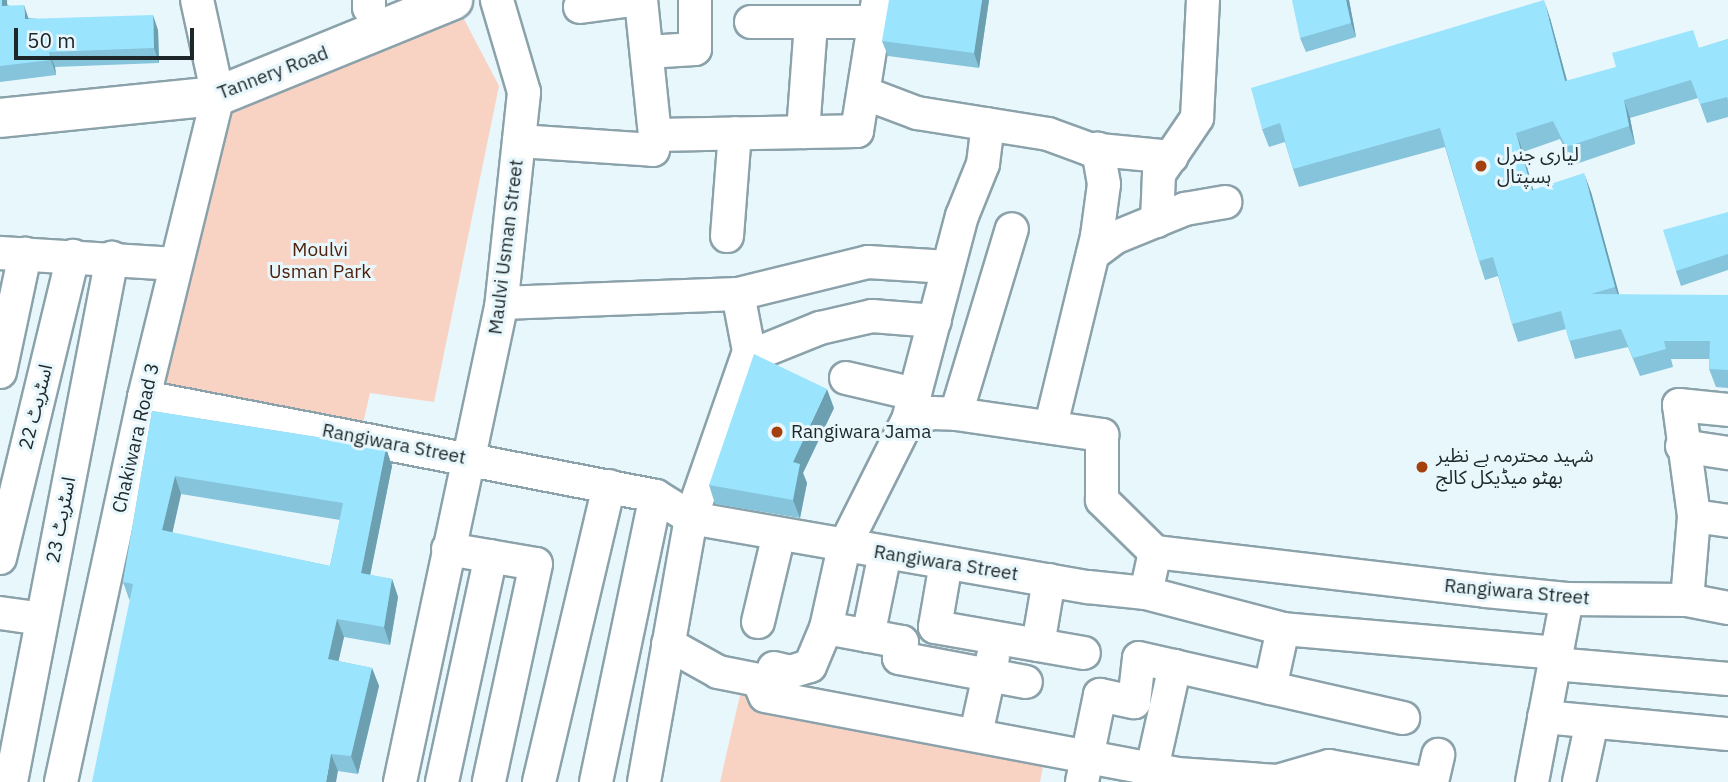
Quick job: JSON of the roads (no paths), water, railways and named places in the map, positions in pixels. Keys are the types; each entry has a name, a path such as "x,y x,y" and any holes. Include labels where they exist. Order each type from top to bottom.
{"main road":[{"name":"Tannery Road","path":"0,118 215,83 453,0"},
{"name":"Tannery Road","path":"0,100 215,83 377,3"}],"street":[{"path":"197,0 215,83"},
{"name":"Maulvi Usman Street","path":"400,782 502,303 524,92 498,0"},
{"path":"580,7 631,0"},
{"path":"519,141 653,150 655,135 641,0"},
{"path":"647,52 695,49 695,0"},
{"path":"1157,221 1159,174 1197,118 1203,0"},
{"path":"655,135 857,131 877,11 811,22 751,22"},
{"path":"803,132 811,22"},
{"name":"Chakiwara Road 3","path":"61,782 215,83"},
{"path":"864,93 917,113 1048,134 1098,149 1172,157"},
{"path":"774,668 790,673 810,666 827,628 844,547 912,407 948,267 983,164 988,124"},
{"path":"727,236 735,132"},
{"path":"1051,425 1093,254 1104,184 1098,149"},
{"path":"1093,254 1114,238 1185,209 1225,202"},
{"path":"956,414 1012,229"},
{"path":"0,372 13,254 176,264"},
{"name":"اسٹریٹ 22","path":"0,558 73,256"},
{"name":"اسٹریٹ 23","path":"11,782 112,258"},
{"path":"502,303 738,295 868,262 948,267"},
{"path":"644,782 691,518 749,351 738,295"},
{"path":"749,351 758,353 820,328 872,316 935,321"},
{"path":"846,378 932,413 1051,425 1102,435 1102,500 1155,552 1146,593"},
{"name":"Rangiwara Street","path":"144,397 656,496 691,518 844,547 1146,593 1283,629 1728,679"},
{"path":"1687,600 1694,516 1682,446 1679,405 1728,410"},
{"path":"1682,446 1728,453"},
{"path":"539,782 609,486"},
{"path":"596,782 656,496"},
{"path":"1694,516 1728,521"},
{"path":"758,622 779,534"},
{"path":"408,744 445,768 492,777 536,564 448,549"},
{"name":"Rangiwara Street","path":"1155,552 1567,598 1687,600 1728,608"},
{"path":"868,636 885,553"},
{"path":"445,768 491,556"},
{"path":"946,563 935,627 1084,653"},
{"path":"1038,645 1049,580"},
{"path":"1532,782 1567,598"},
{"path":"635,599 675,608"},
{"path":"0,612 42,619"},
{"path":"827,628 902,642 899,658 1026,682"},
{"path":"1270,688 1283,629"},
{"path":"976,734 997,638"},
{"path":"668,644 718,671 758,680 765,696 976,734 1085,768 1183,778 1277,781 1329,766 1418,782"},
{"path":"1085,768 1100,695 1134,702 1139,658 1403,718"},
{"path":"1151,775 1175,666"},
{"path":"1544,717 1728,734"},
{"path":"1588,781 1592,722"}],"place":[{"name":"لیاری جنرل ہسپتال","path":"1481,166"},
{"name":"Rangiwara Jama","path":"777,432"},
{"name":"شہید محترمہ بے نظیر بھٹو میڈیکل کالج","path":"1422,467"}],"park label":[{"name":"Moulvi Usman Park","path":"320,261"}]}
